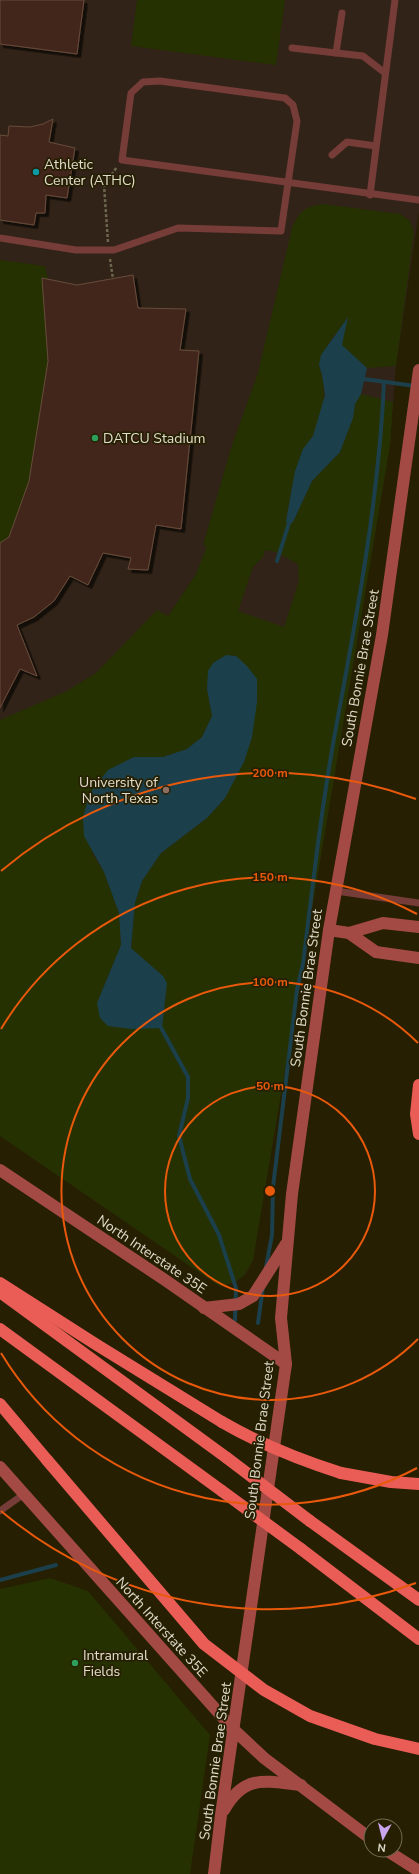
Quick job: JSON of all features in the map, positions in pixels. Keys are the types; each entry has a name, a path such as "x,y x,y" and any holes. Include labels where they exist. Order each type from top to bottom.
{"highway":[{"path":"419,1085 416,1114 419,1134"},
{"path":"0,1283 222,1422 267,1445 296,1458 341,1473 391,1482 419,1484"},
{"path":"0,1292 419,1600"},
{"path":"0,1329 301,1549 419,1638"},
{"path":"0,1404 204,1644 264,1690 310,1716 375,1739 419,1749"}],"main road":[{"name":"South Bonnie Brae Street","path":"214,1874 221,1814 286,1364 281,1318 286,1243 329,930 382,635 419,370"},
{"path":"329,930 349,933 383,923 419,927"},
{"path":"349,933 376,952 419,958"},
{"name":"North Interstate 35E","path":"0,1170 286,1364"},
{"path":"204,1308 239,1304 253,1296 286,1243"},
{"name":"North Interstate 35E","path":"0,1467 234,1730 264,1758 363,1833"},
{"path":"221,1814 238,1790 253,1782 264,1781 301,1785"},
{"path":"399,1858 419,1871"}],"lane":[{"path":"370,195 395,0"},
{"path":"336,53 342,13"},
{"path":"292,48 363,56 385,73"},
{"path":"0,238 76,250 114,250 178,228 281,231 288,184 297,121 293,105 285,98 160,80 143,82 131,94 122,160 288,184 419,200"},
{"path":"332,154 347,142 376,146"},
{"path":"336,891 419,903"},
{"path":"0,1511 24,1494"},
{"path":"0,1504 9,1505"}],"path":[{"path":"112,279 108,250 104,185 122,160"}],"shaded area":[{"name":"University of North Texas","path":"0,0 419,0 419,211 396,366 390,445 253,1260 246,1274 234,1283 219,1286 0,1136"}],"green space":[{"path":"137,0 285,0 276,65 131,46"},
{"path":"323,204 400,214 410,221 414,232 396,366 367,368 341,345 348,318 330,341 319,365 322,374 324,401 317,428 300,457 290,496 286,520 288,526 293,522 312,481 340,452 353,418 355,404 361,394 393,402 390,445 253,1260 247,1271 240,1279 219,1286 0,1136 0,720 67,691 96,673 157,610 168,616 196,574 207,546 203,545 232,445 258,373 292,228 303,211 307,208","holes":["265,550 276,552 298,564 299,581 284,627 238,611 253,567 263,557","226,655 225,798 207,818 161,853 142,881 135,903 131,948 163,976 97,1003 121,945 119,913 104,872 92,853 134,757 163,757 187,749 202,737 212,716 207,689 213,663"]},
{"name":"DATCU Stadium","path":"0,260 45,266 48,279 77,285 139,313 148,308 186,309 180,349 199,351 181,529 156,525 148,570 128,569 131,558 103,553 88,585 70,577 54,601 34,617 17,626 37,676 20,669 6,696 0,692"},
{"name":"Intramural Fields","path":"50,1578 88,1591 210,1735 190,1874 0,1874 0,1589"}],"water":[{"path":"348,317 342,345 367,368 361,394 355,404 353,418 340,452 312,481 293,522 288,526 286,521 295,471 303,449 313,436 325,395 319,365 321,355"},
{"path":"226,655 236,656 247,666 257,679 257,702 252,737 244,762 225,798 207,818 161,853 142,881 135,903 131,948 163,976 167,983 162,1028 131,1029 108,1026 100,1018 97,1003 121,945 119,913 104,872 84,836 83,817 90,793 108,770 134,757 163,757 187,749 202,737 212,716 207,689 208,671 213,663"}],"building":[{"path":"0,0 84,0 77,54 0,44"},
{"name":"Athletic Center (ATHC)","path":"53,119 49,142 75,148 67,198 46,195 45,213 36,213 34,225 0,220 0,135 8,136 9,126 30,127 43,124"},
{"name":"DATCU Stadium","path":"133,275 138,308 186,309 180,350 199,351 181,529 156,525 148,570 128,569 131,558 103,553 88,585 70,576 54,601 34,617 17,625 37,676 20,669 0,708 0,543 9,537 29,481 48,361 42,278 77,285"}],"waterway":[{"path":"361,381 364,379 415,386"},
{"path":"266,1267 272,1235 273,1187 297,990 303,964 327,782 366,552 378,467 384,382"},
{"path":"277,561 289,523"},
{"path":"159,1024 188,1077 188,1098 179,1136 190,1179 219,1235 236,1288 235,1320"},
{"path":"258,1323 263,1287"},
{"path":"0,1580 56,1565"}],"place":[{"name":"Athletic Center (ATHC)","path":"36,172"},
{"name":"DATCU Stadium","path":"95,438"},
{"name":"University of North Texas","path":"166,790"},
{"name":"Intramural Fields","path":"75,1663"}]}
